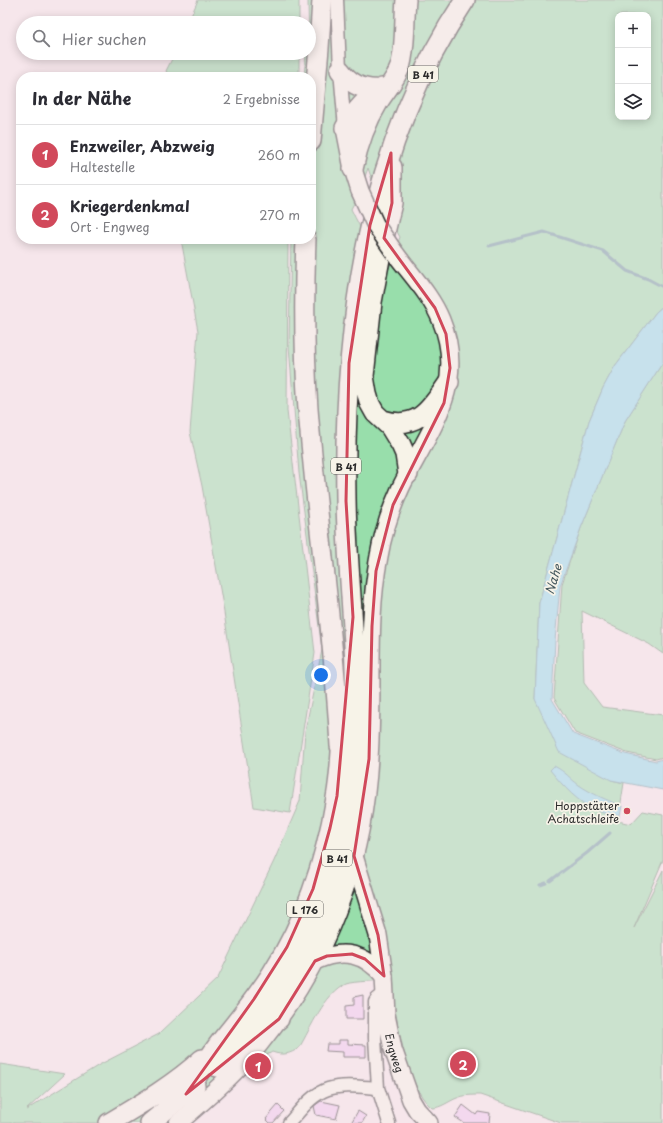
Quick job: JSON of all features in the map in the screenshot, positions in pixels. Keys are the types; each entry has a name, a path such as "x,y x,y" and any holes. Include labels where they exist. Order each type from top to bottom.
{"main road":[{"path":"316,83 322,0"},
{"path":"345,128 362,104 386,85 398,72 401,61 406,0"},
{"name":"B 41","path":"150,1123 217,1067 252,1026 286,978 303,948 326,896 336,864 345,831 350,798 356,723 353,617 346,494 347,402 359,287 370,226 390,153 406,112 437,46 466,0"},
{"path":"340,70 347,79 357,86 369,89 386,85"},
{"path":"353,169 360,140 365,127 386,85"},
{"name":"L 176","path":"178,1123 236,1070 257,1047 279,1019 297,993 315,961 338,910 354,856 364,808 370,759 372,626 376,571 379,554 393,505 429,436 447,394 450,356 446,334 441,320 428,296 375,224 360,191 353,169 345,128"},
{"path":"390,153 393,173 392,203 381,250 373,296 364,376 370,404 375,412 390,427 401,444 406,459 408,474"},
{"path":"306,244 304,278 308,407 336,685 340,756"},
{"path":"383,420 398,423 418,418 428,410 449,382"},
{"name":"L 176","path":"109,1123 138,1106 180,1077 221,1042 254,999 272,972 287,947 303,914 313,889 330,828 336,796 353,617"},
{"name":"Engweg","path":"354,856 378,934 384,976 386,1016 392,1049 410,1100 429,1123"},
{"path":"315,961 340,953 352,954 370,962 384,976"},
{"name":"L 176","path":"217,1067 279,1019"},
{"path":"186,1094 221,1042"}],"street":[{"path":"337,0 340,70 345,128"},
{"path":"384,994 375,1002 374,1011 378,1088 389,1123"},
{"path":"289,1123 310,1100 327,1089 348,1086 378,1088"}],"highlighted area":[{"path":"391,153 392,203 384,238 435,308 446,334 450,368 444,403 393,505 376,571 372,626 369,759 354,856 378,935 384,976 365,959 352,954 327,956 315,961 279,1019 186,1094 254,999 287,947 313,889 330,828 337,796 353,617 346,501 349,363 370,225"}],"green space":[{"path":"198,0 299,0 299,16 191,16"},
{"path":"308,0 663,0 663,306 656,312 615,366 603,388 589,421 539,603 535,699 611,780 624,783 618,821 631,824 643,811 663,815 663,860 634,928 663,870 663,1123 561,1123 480,1095 460,1097 442,1106 432,1108 422,1097 414,1083 408,1066 389,980 350,983 338,989 331,995 319,1012 299,1048 286,1054 272,1052 262,1058 192,1123 0,1123 0,1064 65,1074 26,1110 99,1065 159,1034 218,978 274,861 300,801 305,731 322,650 299,473 289,346 291,244 316,244 316,72 304,72 305,60 316,60 316,16 308,16","holes":["368,168 382,204 400,237 388,271 359,226 351,209 360,191"]},
{"path":"172,60 299,60 299,72 166,71"},
{"path":"182,244 288,244 287,411 315,653 290,813 254,807 223,606 202,486 190,432 198,331"},
{"path":"663,362 663,654 649,644 582,611 584,683 602,707 663,715 663,757 656,759 627,753 575,733 554,698 562,584 581,528 625,421"}],"water":[{"name":"Nahe","path":"663,306 663,362 625,421 581,528 560,586 552,699 573,734 625,754 656,761 663,759 663,790 611,780 559,752 535,699 539,603 589,421 603,388 615,366 656,312"},
{"path":"554,766 584,788 600,797 622,806 620,816 606,814 584,804 566,788 550,770"}],"building":[{"path":"363,995 363,1019 346,1019 346,1006 354,1005 354,997"},
{"path":"339,1040 348,1040 348,1044 366,1045 366,1057 343,1057 343,1052 326,1051 327,1044 339,1044"},
{"path":"321,1101 340,1105 336,1119 316,1115 314,1106"},
{"path":"278,1105 284,1111 273,1123 270,1123 266,1119"},
{"path":"463,1105 476,1115 478,1112 490,1114 489,1123 464,1123 455,1117"},
{"path":"358,1111 366,1116 362,1123 351,1123"}],"waterway":[{"path":"489,246 544,232 603,251 627,271 648,279 663,287"},
{"path":"550,881 587,853 610,833"},
{"path":"540,885 546,883"}],"place":[{"name":"Hoppstätter Achatschleife","path":"627,811"},
{"name":"Kriegerdenkmal","path":"463,1064"},
{"name":"Enzweiler, Abzweig","path":"258,1066"}]}
